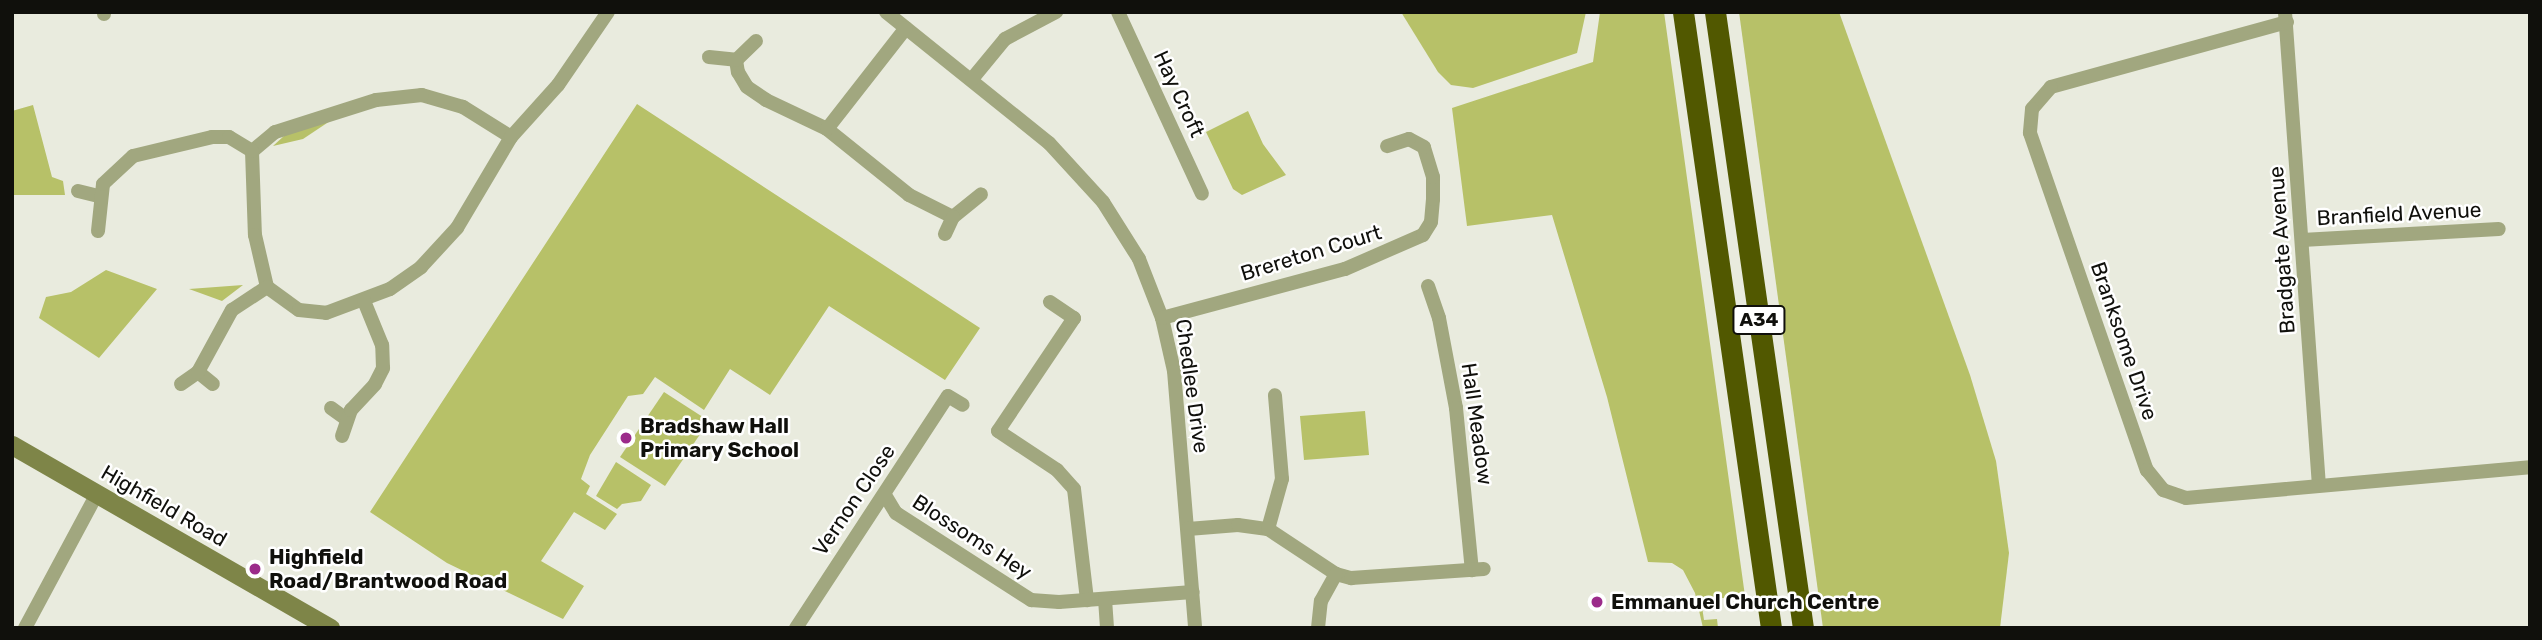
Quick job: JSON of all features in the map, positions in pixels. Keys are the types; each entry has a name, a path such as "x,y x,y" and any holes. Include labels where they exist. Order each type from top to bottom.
{"highway":[{"name":"A34","path":"1683,12 1771,628"},
{"name":"A34","path":"1715,12 1804,628"}],"street":[{"path":"252,151 255,235 267,287 288,305 312,313 364,301 405,280 439,250 511,137 558,85 608,12"},
{"name":"Chedlee Drive","path":"886,12 1049,143 1103,202 1139,260 1162,318 1175,384 1195,628"},
{"path":"972,79 995,48 1029,18 1056,12"},
{"name":"Hay Croft","path":"1118,12 1202,194"},
{"name":"Bradgate Avenue","path":"2286,17 2319,485"},
{"name":"Branksome Drive","path":"2286,17 2051,87 2032,109 2029,133 2147,470 2163,490 2186,498 2530,467"},
{"path":"827,129 905,28"},
{"path":"709,57 736,60 756,41"},
{"path":"736,60 747,87 827,129 909,195 953,217"},
{"path":"252,151 285,126 409,95 450,101 511,137"},
{"path":"98,231 98,197 120,163 148,150 212,137 229,137 252,151"},
{"name":"Brereton Court","path":"1162,318 1358,265 1423,235 1431,222 1433,199 1433,177 1424,146 1409,139 1387,146"},
{"path":"78,191 98,197"},
{"path":"945,234 953,217 981,194"},
{"name":"Branfield Avenue","path":"2302,240 2499,229"},
{"name":"Hall Meadow","path":"1188,529 1238,525 1268,529 1336,574 1366,578 1478,569 1455,408 1439,318 1428,286"},
{"path":"181,384 198,372 232,310 267,287"},
{"path":"342,436 346,419 375,384 385,358 364,301"},
{"path":"1050,302 1074,318 998,431 1057,470 1074,489 1087,600"},
{"path":"198,372 213,384"},
{"name":"Vernon Close","path":"796,628 951,391 963,405"},
{"path":"1268,529 1282,479 1275,395"},
{"path":"331,408 346,419"},
{"name":"Highfield Road","path":"12,445 330,628"},
{"path":"25,628 97,494"},
{"name":"Blossoms Hey","path":"885,495 896,513 1010,590 1044,602 1193,592"},
{"path":"1318,628 1321,601 1336,574"},
{"path":"1105,599 1107,628"}],"green space":[{"path":"1401,12 1586,12 1577,53 1473,88 1451,85 1438,72"},
{"path":"1600,12 1664,12 1745,596 1701,600 1704,620 1717,619 1718,628 1703,628 1695,593 1683,570 1672,563 1648,562 1607,397 1552,215 1467,226 1452,108 1593,62"},
{"path":"1739,12 1839,12 1970,375 1996,461 2009,553 2000,628 1823,628"},
{"path":"637,104 980,328 945,380 829,306 770,395 730,369 704,410 655,377 643,394 628,396 590,455 581,479 590,486 586,494 617,514 605,530 574,512 541,561 584,586 563,619 447,563 370,512"},
{"path":"33,105 52,177 63,181 65,195 12,195 12,111"},
{"path":"1248,111 1263,144 1286,175 1242,195 1233,189 1206,132"},
{"path":"330,121 303,139 273,146 285,135"},
{"path":"106,270 157,289 99,358 39,318 46,297 71,292"},
{"path":"243,285 222,301 189,289"},
{"path":"664,392 709,421 665,486 620,457"},
{"path":"1365,411 1369,455 1304,460 1300,416"},
{"path":"616,462 651,485 641,501 622,504 617,509 596,496"}],"place":[{"name":"Bradshaw Hall Primary School","path":"626,438"},
{"name":"Highfield Road/Brantwood Road","path":"255,569"},
{"name":"Emmanuel Church Centre","path":"1597,602"}]}
